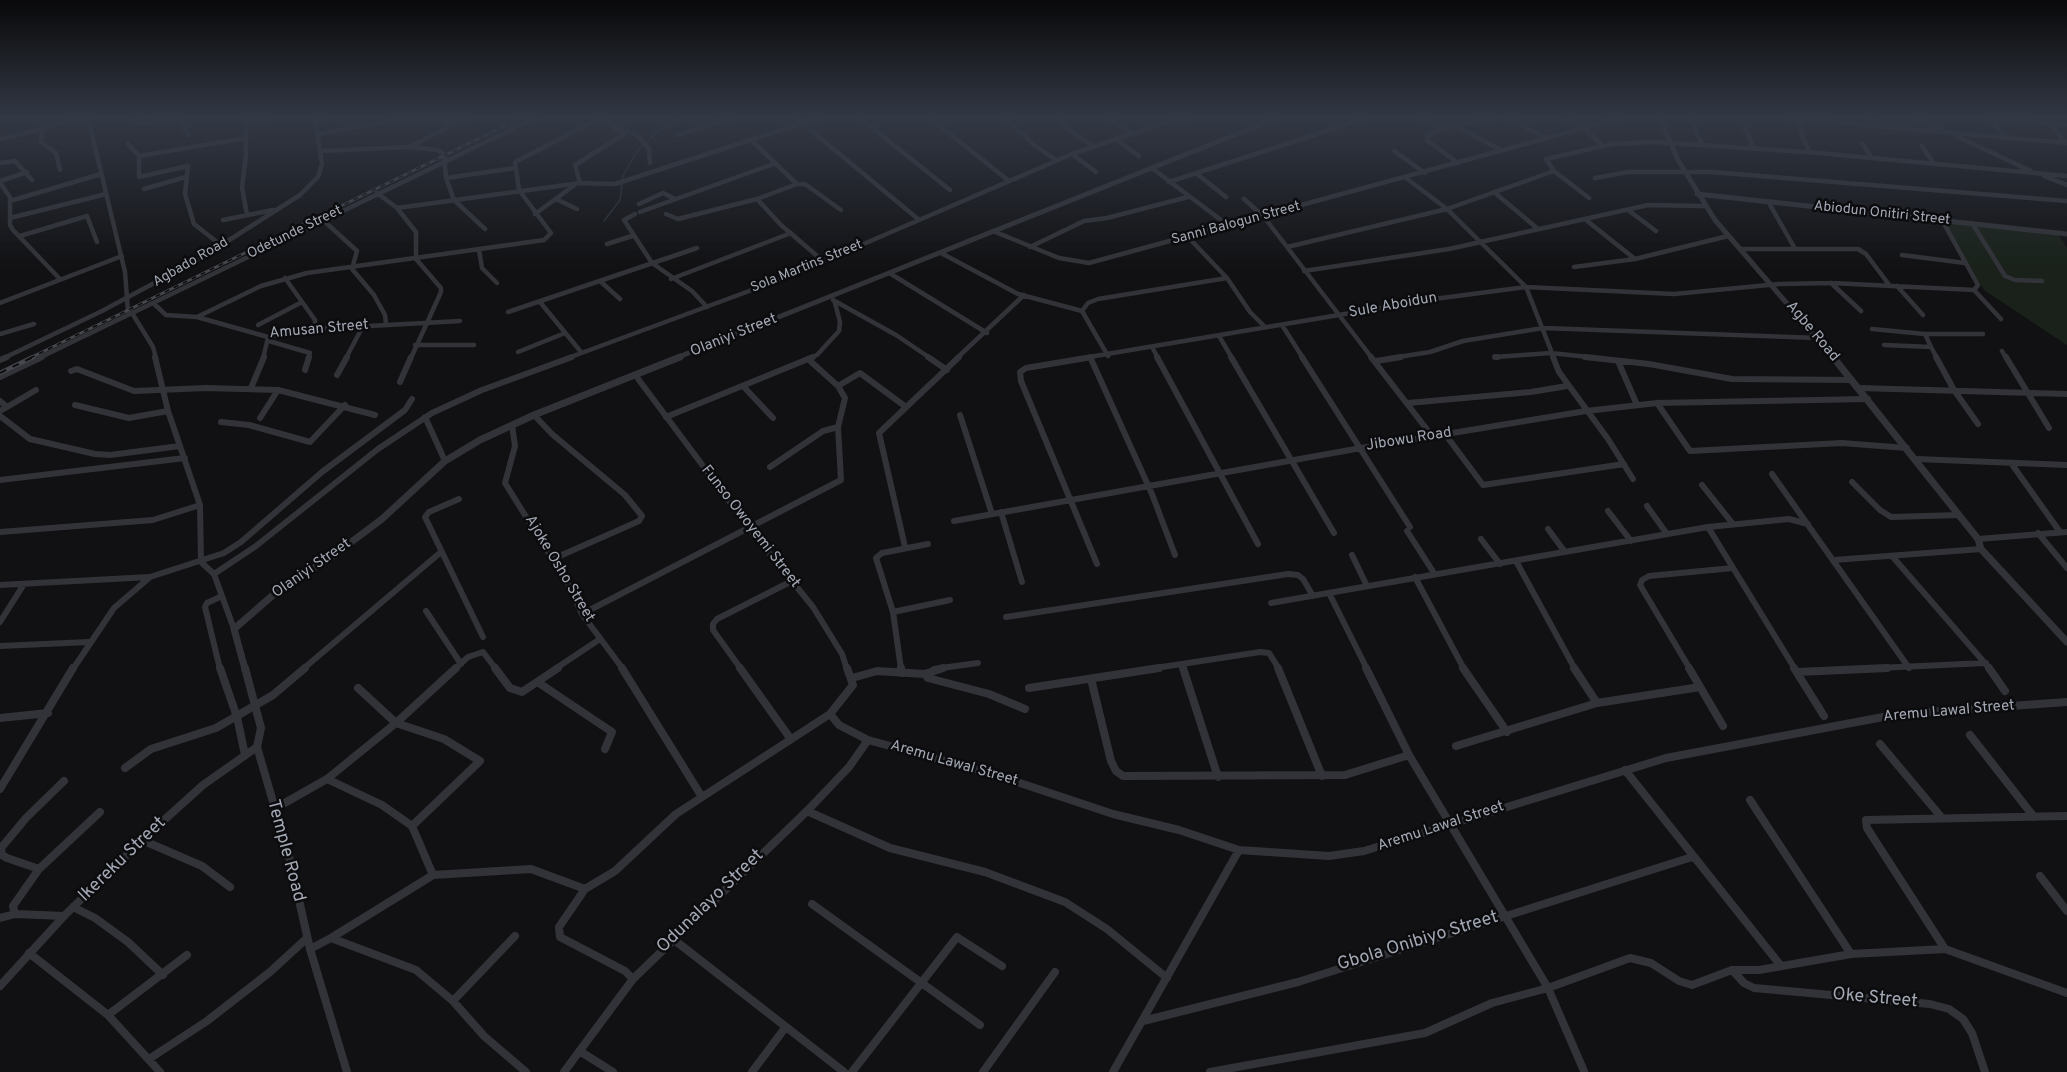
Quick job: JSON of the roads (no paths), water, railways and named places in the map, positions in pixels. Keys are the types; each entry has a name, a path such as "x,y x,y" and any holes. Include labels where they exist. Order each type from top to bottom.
{"street":[{"path":"23,168 32,180"},
{"path":"99,168 122,256 129,297 127,309 132,313 153,347 168,411 200,505 203,563 214,573 234,630"},
{"path":"139,168 139,177 177,168"},
{"path":"189,168 185,194 194,224 222,246"},
{"path":"244,168 242,187 247,215"},
{"name":"Agbado Road","path":"0,360 129,297 222,246 300,195 318,177 321,168"},
{"name":"Odetunde Street","path":"153,303 429,168"},
{"path":"444,168 454,200 485,229"},
{"path":"446,178 515,168"},
{"path":"197,317 249,291 285,278 352,266 544,240 550,237 551,233 519,190 515,168"},
{"path":"576,168 578,183"},
{"path":"651,168 652,172"},
{"path":"397,208 578,183 615,184 664,168"},
{"path":"707,307 692,291 671,279 652,263 632,236 624,220 762,168"},
{"path":"781,168 796,184"},
{"path":"856,168 918,219"},
{"path":"923,168 950,190"},
{"path":"993,168 1009,181"},
{"name":"Sola Martins Street","path":"214,573 256,546 378,449 425,417 482,390 824,261 1038,168"},
{"path":"1090,168 1095,172"},
{"path":"1169,182 1215,168"},
{"path":"1418,168 1425,173"},
{"name":"Sanni Balogun Street","path":"993,231 1030,247 1084,264 1441,168"},
{"path":"1552,168 1589,198"},
{"path":"1975,168 2067,176"},
{"path":"2024,168 2067,185"},
{"path":"1153,169 1229,226"},
{"name":"Olaniyi Street","path":"234,630 288,582 326,561 382,519 446,461 468,447 534,415 833,300 993,231 1153,169"},
{"path":"1595,178 1628,172 1683,170 2067,201"},
{"name":"Agbe Road","path":"1683,170 1704,206 1818,338 1978,539"},
{"path":"1287,247 1447,209 1554,171"},
{"path":"27,172 0,182 10,201 10,225 58,278"},
{"path":"10,201 101,174"},
{"path":"1197,174 1226,197"},
{"path":"144,189 186,177"},
{"path":"1406,178 1447,209 1526,287 1551,353 1567,386 1633,479"},
{"path":"535,214 578,183"},
{"path":"666,214 678,219 757,199 796,184 805,184 841,210"},
{"path":"1494,192 1538,229"},
{"path":"377,193 397,208 418,236 416,259 441,288 440,297 400,382"},
{"path":"10,218 106,194"},
{"path":"639,204 663,194 675,199"},
{"name":"Abiodun Onitiri Street","path":"1697,194 2067,234"},
{"path":"1030,247 1084,221 1107,218 1188,197"},
{"path":"556,199 577,209"},
{"path":"757,199 791,233 824,261"},
{"path":"1244,199 1264,217 1432,436"},
{"path":"1769,202 1794,247"},
{"path":"1305,271 1417,255 1653,205 1704,206"},
{"path":"223,220 277,210"},
{"path":"1628,210 1656,231"},
{"path":"20,236 87,216 97,242"},
{"path":"323,220 357,251 352,266"},
{"path":"1586,220 1635,259"},
{"path":"1942,220 1978,285 1974,290 2001,319"},
{"path":"1972,223 2005,276 2015,280 2042,281"},
{"path":"671,279 791,233"},
{"path":"607,244 632,236"},
{"path":"1574,267 1635,259 1728,236"},
{"path":"1188,237 1227,278 1250,312 1264,327"},
{"path":"1740,249 1794,247 1858,249 1866,254 1890,286"},
{"path":"508,312 697,248"},
{"path":"479,250 482,268 497,283"},
{"path":"941,253 1024,295 1082,311 1108,356"},
{"path":"1902,255 1965,263"},
{"path":"0,303 58,278 122,256"},
{"path":"352,266 374,295 385,315 386,324"},
{"path":"891,274 987,333"},
{"path":"285,278 315,320 315,329"},
{"path":"1082,311 1088,303 1098,299 1227,278"},
{"path":"600,281 620,299"},
{"path":"1832,283 1861,311"},
{"name":"Sule Aboidun","path":"1070,500 1021,381 1020,372 1026,368 1091,359 1264,327 1526,287 1674,294 1771,284 1832,283 1974,290"},
{"path":"1897,286 1923,315"},
{"path":"905,547 878,438 883,429 987,333 1024,295"},
{"path":"666,417 808,359 830,343 839,331 840,322 833,300"},
{"path":"833,300 896,335 947,370"},
{"path":"258,325 302,302"},
{"path":"540,302 580,352"},
{"path":"0,377 153,303"},
{"name":"Amusan Street","path":"153,303 166,315 197,317 268,339 315,329 460,321"},
{"path":"0,334 34,324"},
{"path":"1282,325 1361,448 1434,573"},
{"path":"337,375 363,326"},
{"path":"1376,361 1430,352 1463,341 1543,327 1818,338"},
{"path":"1872,329 1925,334 1983,334"},
{"path":"518,352 565,333"},
{"path":"1925,334 1954,390 1978,424"},
{"path":"1218,336 1334,533"},
{"path":"251,388 262,365 268,339 310,354 306,370"},
{"path":"416,345 474,345"},
{"path":"1884,345 1931,347"},
{"path":"1152,347 1258,544"},
{"path":"2002,351 2049,428"},
{"path":"1495,357 1551,353 1732,379 1852,380"},
{"path":"582,614 750,530 841,480 838,427 846,403 838,386 808,359"},
{"path":"1091,359 1175,555"},
{"path":"1618,361 1637,405"},
{"path":"70,370 77,369 134,391 251,388 278,390 345,405 375,415"},
{"path":"838,386 860,373 906,407"},
{"name":"Funso Owoyemi Street","path":"636,376 750,530 813,607 842,654 853,682"},
{"path":"744,386 773,417"},
{"path":"1408,403 1530,392 1567,386"},
{"path":"1859,388 2067,394"},
{"path":"0,411 36,390"},
{"path":"260,418 278,390"},
{"path":"0,585 150,577 203,563 241,542 322,472 405,410 412,399"},
{"name":"Jibowu Road","path":"954,521 1361,448 1586,411 1657,404 1868,399"},
{"path":"0,401 7,407"},
{"path":"1657,404 1690,451 1842,443 1907,448"},
{"path":"75,405 129,418 168,411"},
{"path":"221,422 249,425 309,442 345,405"},
{"path":"534,415 552,434 625,495 642,516 639,521 553,559"},
{"path":"960,415 992,514"},
{"path":"0,416 30,439 95,454 110,455 180,446"},
{"path":"425,417 446,461"},
{"name":"Ajoke Osho Street","path":"512,426 516,446 505,483 553,559 582,614 638,691 702,797"},
{"path":"770,467 816,435 838,427"},
{"path":"1445,434 1483,485 1624,464"},
{"path":"0,480 97,471 185,458"},
{"path":"1916,459 2067,465"},
{"path":"2011,463 2063,532"},
{"path":"1772,474 1909,668"},
{"path":"1852,482 1880,510 1891,517 1959,515"},
{"path":"1702,485 1733,524"},
{"path":"459,499 426,514 441,552 483,637"},
{"path":"1070,500 1097,564"},
{"path":"0,532 153,520 200,505"},
{"path":"1647,506 1667,534"},
{"path":"1608,511 1631,541"},
{"path":"1001,512 1022,582"},
{"path":"1271,603 1708,527 1789,519 1808,524"},
{"path":"1708,527 1824,716"},
{"path":"1548,529 1565,552"},
{"path":"2063,532 1978,539 1981,549 2067,642"},
{"path":"2038,533 2067,568"},
{"path":"1481,539 1500,564"},
{"path":"902,673 893,612 876,558 882,553 928,544"},
{"path":"1834,560 1981,549"},
{"path":"125,768 151,749 216,728 273,695 441,552"},
{"path":"1352,555 1368,586"},
{"path":"1892,556 1986,663 2006,691"},
{"path":"1516,561 1585,687 1597,703"},
{"path":"1723,726 1640,585 1642,580 1649,576 1733,568"},
{"path":"1006,617 1288,574 1298,575 1303,579 1313,596"},
{"path":"0,789 89,642 114,608 150,577"},
{"path":"1415,577 1461,665 1508,732"},
{"path":"790,738 713,630 713,624 717,619 792,581"},
{"path":"0,622 24,584"},
{"path":"1329,592 1409,755 1548,988 1583,1072"},
{"path":"222,596 207,603 205,607 221,674 237,717 245,754"},
{"path":"893,612 950,600"},
{"path":"426,611 460,664"},
{"name":"Temple Road","path":"234,630 261,728 257,747 273,810 290,860 307,938 347,1072"},
{"path":"273,810 327,779 396,723 468,657 483,652 515,692 522,692 539,683 600,639"},
{"path":"0,646 89,642"},
{"path":"1029,688 1260,652 1269,653 1275,660 1322,776"},
{"path":"924,674 934,669 978,663"},
{"path":"1798,672 1986,663"},
{"path":"1182,665 1218,777"},
{"path":"633,979 625,972 560,936 559,927 585,889 599,883 676,814 830,714 853,682 877,671 924,674 989,694 1025,709"},
{"path":"1091,679 1111,761 1116,771 1123,776 1345,775 1409,755"},
{"path":"539,683 612,732 605,749"},
{"path":"1456,746 1597,703 1700,687"},
{"path":"358,688 396,723 444,739 480,761 412,826"},
{"name":"Aremu Lawal Street","path":"830,714 839,725 867,740 993,774 1113,814 1179,830 1239,850 1329,856 1364,851 1625,770 1695,752 1899,714 2067,702"},
{"path":"0,718 48,713"},
{"path":"1970,735 2034,817"},
{"name":"Odunalayo Street","path":"564,1072 633,979 807,811 849,767 867,740"},
{"path":"1880,744 1942,818"},
{"name":"Ikereku Street","path":"0,986 64,916 142,840 203,785 257,747"},
{"path":"1625,770 1781,966"},
{"path":"327,779 335,785 382,805 412,826 433,874"},
{"path":"39,869 7,858 2,855 1,848 26,818 64,781"},
{"path":"1750,800 1851,954"},
{"path":"807,811 890,848 985,872 1065,902 1107,929 1167,978"},
{"path":"15,914 13,906 39,869 100,812"},
{"path":"1945,949 1866,828 1866,820 2067,816"},
{"path":"142,840 202,867 230,886"},
{"path":"1113,1072 1239,850"},
{"name":"Gbola Onibiyo Street","path":"1143,1021 1298,982 1692,857"},
{"path":"310,949 433,874 513,868 531,869 585,889"},
{"path":"2040,876 2067,911"},
{"path":"812,904 980,1025"},
{"path":"73,908 95,918 128,942 163,975"},
{"path":"0,918 15,914 64,916"},
{"path":"453,1001 514,936"},
{"path":"852,1072 957,937 1002,966"},
{"path":"149,1059 207,1021 270,972 307,938"},
{"path":"331,938 416,970 453,1001 484,1036 526,1072"},
{"path":"673,939 844,1072"},
{"path":"1210,1072 1425,1033 1492,1002 1548,988 1630,958 1651,963 1679,981 1692,985 1732,970 1781,966 1851,954 1945,949 2067,993"},
{"path":"29,953 108,1016 160,1072"},
{"path":"108,1016 187,955"},
{"name":"Oke Street","path":"1732,970 1744,983 1754,988 1930,1004 1949,1009 1963,1019 1972,1033 1985,1072"},
{"path":"982,1072 1054,972"},
{"path":"752,1072 785,1028"},
{"path":"581,1052 613,1072"}],"waterway":[{"path":"604,221 620,200 623,176 627,168"}],"railway":[{"path":"30,358 419,168"},
{"path":"0,373 33,357"}]}
